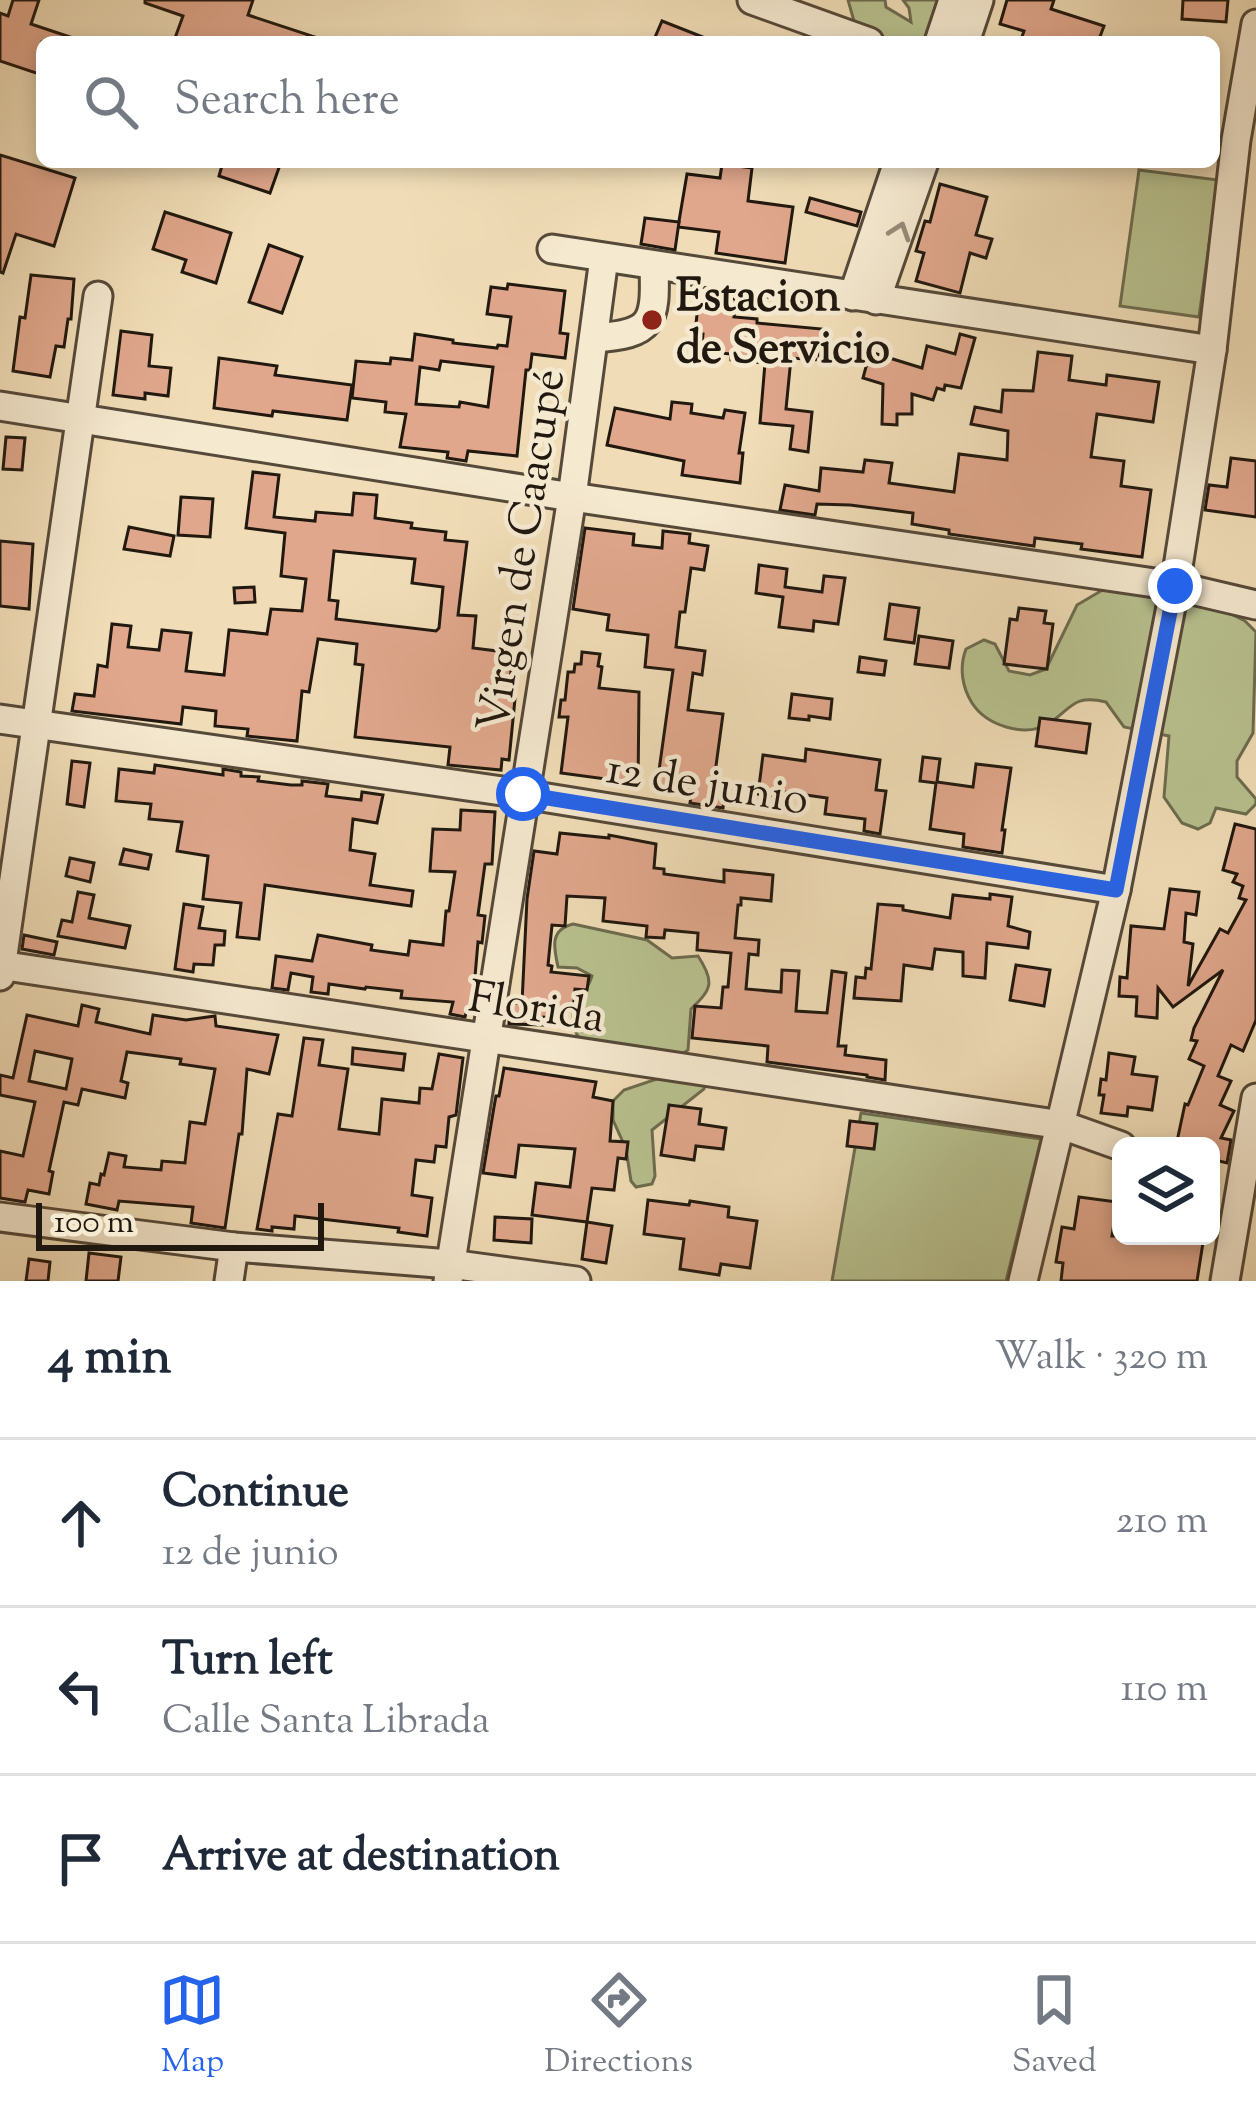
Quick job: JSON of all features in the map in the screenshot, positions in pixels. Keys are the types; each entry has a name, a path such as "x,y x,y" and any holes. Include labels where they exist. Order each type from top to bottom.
{"street":[{"path":"752,0 851,36"},
{"path":"940,36 953,0"},
{"path":"967,36 980,0"},
{"path":"1023,1281 1116,890 1175,586 1256,24"},
{"path":"864,298 896,168"},
{"path":"864,298 921,168"},
{"path":"552,250 1212,350"},
{"name":"Virgen de Caacupé","path":"449,1272 572,497 604,258"},
{"path":"594,338 631,336 645,327 655,299 654,266"},
{"path":"1,969 98,296"},
{"path":"0,406 1175,586 1256,605"},
{"name":"12 de junio","path":"0,719 523,794 1116,890"},
{"name":"Florida","path":"1,969 1062,1125 1112,1143"},
{"path":"1226,1281 1248,1193 1256,1098"},
{"path":"0,1217 449,1272 576,1281"},
{"path":"229,1281 234,1247"}],"green space":[{"path":"848,0 885,0 886,7 911,22 903,0 945,0 934,36 858,35"},
{"path":"1139,170 1218,180 1199,317 1120,306"},
{"path":"1123,578 1175,586 1245,621 1256,632 1253,733 1237,761 1237,777 1256,799 1246,814 1216,808 1210,823 1198,829 1182,823 1164,797 1169,736 1124,727 1106,702 1079,701 1048,724 1028,730 986,718 969,697 962,670 966,649 984,640 995,644 1009,671 1030,675 1046,669 1077,605"},
{"path":"573,924 647,940 672,958 698,956 709,985 691,1009 688,1050 675,1059 581,1041 573,1015 592,976 577,968 558,967 555,947 560,931"},
{"path":"679,1062 707,1074 704,1089 652,1130 655,1176 652,1184 636,1187 613,1120 613,1101 624,1090 657,1079"},
{"path":"861,1113 1041,1139 1006,1281 832,1281"}],"building":[{"path":"13,0 39,0 31,24 67,36 36,36 36,73 0,61 0,13 8,16"},
{"path":"253,0 248,15 312,36 176,36 183,16 145,3"},
{"path":"1007,0 1054,0 1051,9 1104,26 1100,36 1022,36 1024,31 1000,24"},
{"path":"1183,0 1228,0 1226,22 1182,19"},
{"path":"662,21 700,36 656,36"},
{"path":"0,155 75,178 54,246 16,234 0,272"},
{"path":"221,168 279,168 270,193 219,176"},
{"path":"721,168 752,168 748,201 793,207 785,263 716,253 719,232 678,227 687,174 720,178"},
{"path":"940,184 987,197 976,235 992,239 986,258 970,253 960,293 916,281 924,253 916,251"},
{"path":"810,198 861,212 857,226 806,212"},
{"path":"165,212 231,233 216,283 182,272 186,260 153,249"},
{"path":"645,218 679,222 675,250 641,244"},
{"path":"269,245 302,257 282,313 249,302"},
{"path":"31,275 74,279 71,319 64,347 56,346 50,377 13,371"},
{"path":"508,284 565,291 560,333 568,334 565,358 532,354 530,370 526,370 517,456 468,451 466,461 447,458 448,452 400,447 406,414 385,412 386,402 352,398 356,361 390,364 391,358 412,360 415,334 453,343 507,346 511,317 487,314 491,287 507,289","holes":["441,361 493,367 488,407 460,402 459,407 416,404 420,367 439,370"]},
{"path":"699,296 736,299 734,317 822,329 819,360 791,358 786,409 812,412 808,452 790,449 793,426 760,423 765,363 701,351 703,334 695,333"},
{"path":"121,331 152,335 149,366 171,368 168,396 113,395"},
{"path":"960,334 975,338 961,388 937,388 933,400 912,394 912,414 897,414 897,425 882,424 883,384 863,378 870,352 922,368 927,346 955,354"},
{"path":"1038,352 1072,356 1069,380 1106,385 1107,375 1159,382 1153,422 1097,414 1091,457 1124,461 1121,486 1151,490 1142,557 1035,538 1034,546 949,534 949,530 912,524 913,513 817,504 815,515 780,510 785,485 819,491 821,468 863,472 865,460 892,463 889,483 954,492 959,454 1007,460 1008,431 971,424 975,407 1001,412 1003,390 1033,391"},
{"path":"219,358 277,366 275,375 352,385 347,420 214,408"},
{"path":"672,402 692,404 691,413 723,418 725,410 745,413 740,483 682,475 684,461 607,445 615,408 670,419"},
{"path":"6,437 25,438 22,470 3,469"},
{"path":"1231,458 1256,461 1256,517 1205,510 1209,485 1227,487"},
{"path":"253,472 279,475 274,517 315,521 316,512 352,515 354,493 377,495 375,518 412,523 411,528 446,532 445,540 467,542 458,615 476,616 473,648 513,653 508,698 515,699 509,760 502,759 501,770 448,765 450,747 355,737 363,665 355,664 357,644 318,639 309,692 302,691 297,741 247,736 248,729 215,726 216,711 183,707 181,724 72,711 75,694 94,696 98,665 107,667 112,624 131,626 128,647 159,650 162,630 191,633 186,671 224,675 229,630 267,634 271,609 302,611 306,579 281,576 285,533 246,528","holes":["334,551 415,559 412,583 443,587 436,631 336,619 338,601 329,600"]},
{"path":"181,497 213,499 210,537 178,535"},
{"path":"129,527 174,536 170,556 124,549"},
{"path":"585,528 634,534 633,545 662,548 663,531 690,534 689,543 708,546 704,570 691,568 676,647 705,651 702,675 693,673 688,710 723,714 713,788 725,790 723,808 690,803 691,796 656,792 673,670 645,667 648,635 607,630 609,615 573,609"},
{"path":"0,541 33,544 29,609 0,606"},
{"path":"759,565 787,569 785,587 822,592 824,576 845,578 838,624 814,621 813,631 779,627 783,597 756,593"},
{"path":"254,587 255,602 235,603 234,588"},
{"path":"890,604 919,608 914,643 885,639"},
{"path":"1019,608 1046,611 1044,623 1053,624 1047,669 1004,664 1010,619 1017,620"},
{"path":"919,636 953,641 949,668 915,664"},
{"path":"582,652 600,654 599,688 639,692 638,788 561,773 568,717 559,717 561,700 565,700 568,672 581,664"},
{"path":"860,657 886,661 884,675 858,672"},
{"path":"792,694 832,699 830,719 789,718"},
{"path":"1040,718 1090,724 1086,753 1036,746"},
{"path":"806,749 880,760 876,790 886,791 880,834 864,831 865,819 825,814 827,798 778,791 778,797 758,794 763,755 805,761"},
{"path":"923,757 940,759 937,782 973,787 976,764 1011,768 1002,853 963,847 964,834 930,829 936,783 920,781"},
{"path":"72,761 90,763 84,807 67,804"},
{"path":"155,765 223,775 223,769 259,777 258,781 291,785 302,785 302,781 328,784 326,796 361,800 362,792 383,795 377,823 353,819 350,850 375,854 370,885 413,891 411,906 265,885 259,939 237,937 241,903 203,899 208,856 177,851 182,822 149,819 151,804 116,801 119,769 154,773"},
{"path":"461,810 495,812 492,864 485,864 478,915 485,916 472,1011 467,1010 465,1017 450,1014 453,1002 401,998 402,991 329,984 328,994 311,992 313,977 291,973 288,990 272,988 276,956 312,961 318,935 408,955 410,941 443,945 455,872 430,871 433,829 460,830"},
{"path":"1235,824 1256,829 1256,1020 1243,1051 1231,1045 1218,1076 1231,1081 1220,1105 1234,1111 1221,1138 1231,1140 1227,1163 1220,1161 1220,1137 1178,1137 1185,1104 1204,1066 1189,1059 1197,1041 1191,1040 1194,1028 1223,970 1173,1007 1158,988 1157,1018 1136,1016 1137,997 1119,996 1120,977 1127,978 1131,926 1164,929 1170,889 1199,892 1196,915 1186,913 1184,942 1193,944 1188,986 1220,929 1228,933 1246,900 1239,898 1243,886 1233,882 1237,874 1223,870"},
{"path":"560,833 656,844 654,868 664,869 664,874 724,882 724,870 773,875 771,901 741,898 738,905 735,938 759,940 758,955 749,954 746,989 781,992 782,970 799,971 796,1011 827,1013 832,971 846,973 838,1046 846,1046 845,1055 886,1060 885,1080 767,1062 768,1046 692,1038 695,1006 721,1008 731,953 697,950 698,933 665,930 664,938 646,937 647,926 603,921 605,898 567,896 565,926 552,925 551,972 589,976 587,990 575,989 573,1011 558,1009 557,1018 544,1017 543,1025 509,1024 510,1003 522,1003 534,851 557,854"},
{"path":"124,849 151,855 148,869 120,864"},
{"path":"70,858 94,863 90,882 66,876"},
{"path":"78,892 94,895 89,918 130,926 125,948 58,936 62,920 72,922"},
{"path":"990,894 1012,897 1008,926 1030,932 1028,948 987,943 985,978 963,976 963,952 935,949 932,969 904,965 901,1001 854,998 856,977 865,978 866,968 871,969 878,904 950,918 953,895 990,899"},
{"path":"184,904 203,907 199,928 225,931 224,945 215,945 213,965 194,964 193,972 175,969"},
{"path":"24,935 57,942 54,955 22,949"},
{"path":"1016,965 1050,970 1044,1006 1010,1000"},
{"path":"82,1005 99,1009 96,1022 150,1034 153,1015 186,1020 215,1016 216,1026 278,1035 269,1074 247,1069 242,1134 225,1228 191,1223 193,1207 119,1201 117,1210 86,1204 90,1183 99,1185 109,1153 126,1156 124,1167 161,1170 162,1161 185,1163 190,1122 205,1124 215,1069 180,1064 181,1059 127,1052 121,1081 128,1083 125,1098 82,1089 78,1105 64,1102 49,1171 53,1172 49,1194 28,1190 25,1202 0,1198 0,1151 23,1156 35,1102 0,1095 0,1075 13,1078 27,1015 78,1026","holes":["35,1051 72,1059 66,1089 29,1081"]},
{"path":"304,1038 323,1040 319,1065 348,1069 339,1129 379,1134 382,1099 419,1103 420,1088 432,1089 439,1054 463,1058 456,1115 449,1117 446,1147 436,1146 434,1162 416,1160 412,1195 432,1198 427,1236 398,1232 399,1228 295,1216 294,1229 257,1229 278,1114 292,1116"},
{"path":"353,1048 405,1054 403,1070 352,1064"},
{"path":"1109,1053 1135,1057 1132,1074 1157,1077 1152,1110 1128,1107 1127,1116 1101,1113 1101,1079 1106,1080"},
{"path":"504,1068 596,1082 593,1097 613,1101 610,1141 628,1142 626,1159 618,1158 614,1190 592,1188 587,1222 532,1215 536,1183 570,1187 575,1149 519,1145 515,1177 483,1173"},
{"path":"669,1105 701,1109 699,1124 726,1128 723,1149 696,1146 694,1160 661,1155"},
{"path":"850,1121 877,1124 874,1149 847,1146"},
{"path":"1079,1197 1112,1201 1112,1245 1203,1245 1197,1281 1061,1281 1063,1263 1056,1262 1062,1227 1074,1229"},
{"path":"648,1200 729,1207 728,1217 757,1221 750,1268 721,1264 719,1275 680,1269 684,1239 644,1234"},
{"path":"495,1217 532,1219 531,1243 494,1240"},
{"path":"587,1222 612,1226 606,1263 582,1259"},
{"path":"89,1253 121,1257 118,1281 86,1281"},
{"path":"29,1259 50,1262 48,1281 26,1281"}],"place":[{"name":"Estacion de Servicio","path":"652,320"}],"route":[{"path":"523,794 1116,890 1175,586"}]}
